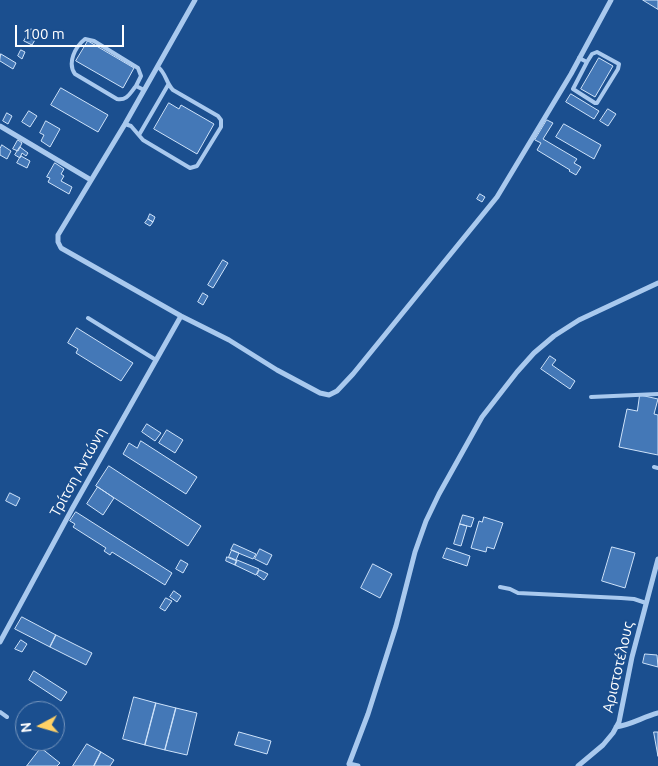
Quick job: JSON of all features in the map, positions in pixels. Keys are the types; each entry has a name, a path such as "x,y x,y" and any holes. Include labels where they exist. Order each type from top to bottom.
{"street":[{"path":"195,0 158,68 58,235 58,242 62,248 180,316 229,340 277,370 320,393 329,395 337,391 384,336 497,197 517,166 611,0"},
{"path":"0,126 91,180"},
{"path":"349,764 391,644 415,552 426,521 482,417 517,372 534,353 554,336 579,320 658,283"},
{"name":"Τρίτση Αντώνη","path":"0,642 180,316"},
{"name":"Αριστοτέλους","path":"578,766 603,745 619,722 632,657 658,559"},
{"path":"616,727 658,713"},
{"path":"343,766 349,764 358,766"}],"lane":[{"path":"85,39 94,41 138,68 140,76 136,86 127,97 121,100 75,74 71,61 82,42 85,39"},
{"path":"597,52 619,64 618,69 597,103 573,89 587,62 592,54 597,52"},
{"path":"579,58 587,62"},
{"path":"125,124 131,126 143,140 190,168 197,166 221,127 221,120 218,116 173,90 168,85 162,71 158,68"},
{"path":"139,135 168,85"},
{"path":"136,86 144,90"},
{"path":"88,318 156,360"},
{"path":"591,397 658,394"},
{"path":"500,587 518,593 634,599 646,603"},
{"path":"0,712 7,717"}],"building":[{"path":"643,0 658,0 658,9"},
{"path":"31,29 39,33 32,45 24,41"},
{"path":"88,41 134,68 123,88 76,61"},
{"path":"21,50 25,52 22,59 18,56"},
{"path":"1,54 16,63 13,69 0,61"},
{"path":"599,58 613,66 595,97 581,89"},
{"path":"61,88 108,115 98,132 51,105"},
{"path":"571,94 599,111 594,119 566,102"},
{"path":"169,103 179,109 181,105 214,124 197,154 154,129"},
{"path":"608,109 616,114 608,126 600,121"},
{"path":"29,111 37,116 30,127 22,122"},
{"path":"7,113 12,116 8,124 3,121"},
{"path":"547,120 553,123 543,139 577,159 574,163 581,167 576,175 537,150 541,143 535,140"},
{"path":"46,121 60,129 50,147 41,141 44,135 40,133"},
{"path":"564,124 601,145 594,159 556,137"},
{"path":"18,140 22,143 18,151 13,149"},
{"path":"2,145 11,151 7,159 0,155"},
{"path":"20,147 28,153 26,156 22,153 20,158 15,155"},
{"path":"21,156 30,161 27,168 17,163"},
{"path":"55,163 64,169 61,174 64,176 61,181 72,187 69,194 48,182 50,178 47,177"},
{"path":"480,194 485,197 482,202 477,199"},
{"path":"150,214 155,217 153,222 148,219"},
{"path":"148,219 153,222 150,226 145,223"},
{"path":"223,260 228,263 213,288 208,285"},
{"path":"203,293 208,296 203,305 198,302"},
{"path":"77,328 133,363 121,381 76,353 78,349 68,343"},
{"path":"550,356 556,360 552,365 575,381 570,389 541,369"},
{"path":"640,395 658,399 654,414 658,415 658,455 619,447 627,409 637,411"},
{"path":"147,424 161,433 155,441 142,432"},
{"path":"167,430 183,440 175,453 159,443"},
{"path":"141,441 197,477 186,494 123,454 129,443 137,448"},
{"path":"109,466 201,526 188,546 96,486"},
{"path":"98,487 114,498 103,515 87,504"},
{"path":"10,493 20,498 16,506 6,501"},
{"path":"76,512 172,573 165,585 112,552 110,555 104,551 106,548 73,527 75,524 70,521"},
{"path":"463,515 474,518 471,527 460,524"},
{"path":"484,517 503,523 494,549 487,547 486,552 471,548 479,521 482,522"},
{"path":"460,524 467,526 461,546 454,544"},
{"path":"234,544 256,554 253,559 231,550"},
{"path":"612,547 635,553 625,588 602,581"},
{"path":"447,548 470,556 467,566 443,558"},
{"path":"260,549 272,555 267,565 255,559"},
{"path":"232,550 239,553 236,560 229,557"},
{"path":"227,557 237,561 235,565 226,561"},
{"path":"181,560 188,564 183,573 176,569"},
{"path":"237,560 259,569 256,575 235,565"},
{"path":"373,564 392,574 380,598 361,588"},
{"path":"260,570 268,574 264,580 257,575"},
{"path":"174,591 181,596 177,602 170,597"},
{"path":"166,598 172,601 165,611 160,608"},
{"path":"22,617 56,635 50,647 15,629"},
{"path":"56,635 92,653 86,665 50,647"},
{"path":"21,640 27,644 22,652 15,649"},
{"path":"645,654 657,655 658,667 643,663"},
{"path":"34,671 67,692 61,701 29,680"},
{"path":"134,697 156,703 145,745 123,739"},
{"path":"156,703 176,708 165,750 145,745"},
{"path":"176,708 197,713 187,755 165,750"},
{"path":"239,732 271,741 267,754 235,745"},
{"path":"654,732 658,732 658,756"},
{"path":"87,744 101,752 94,766 73,766"},
{"path":"39,751 45,751 60,763 57,766 27,766"},
{"path":"101,752 114,760 110,766 94,766"}]}
